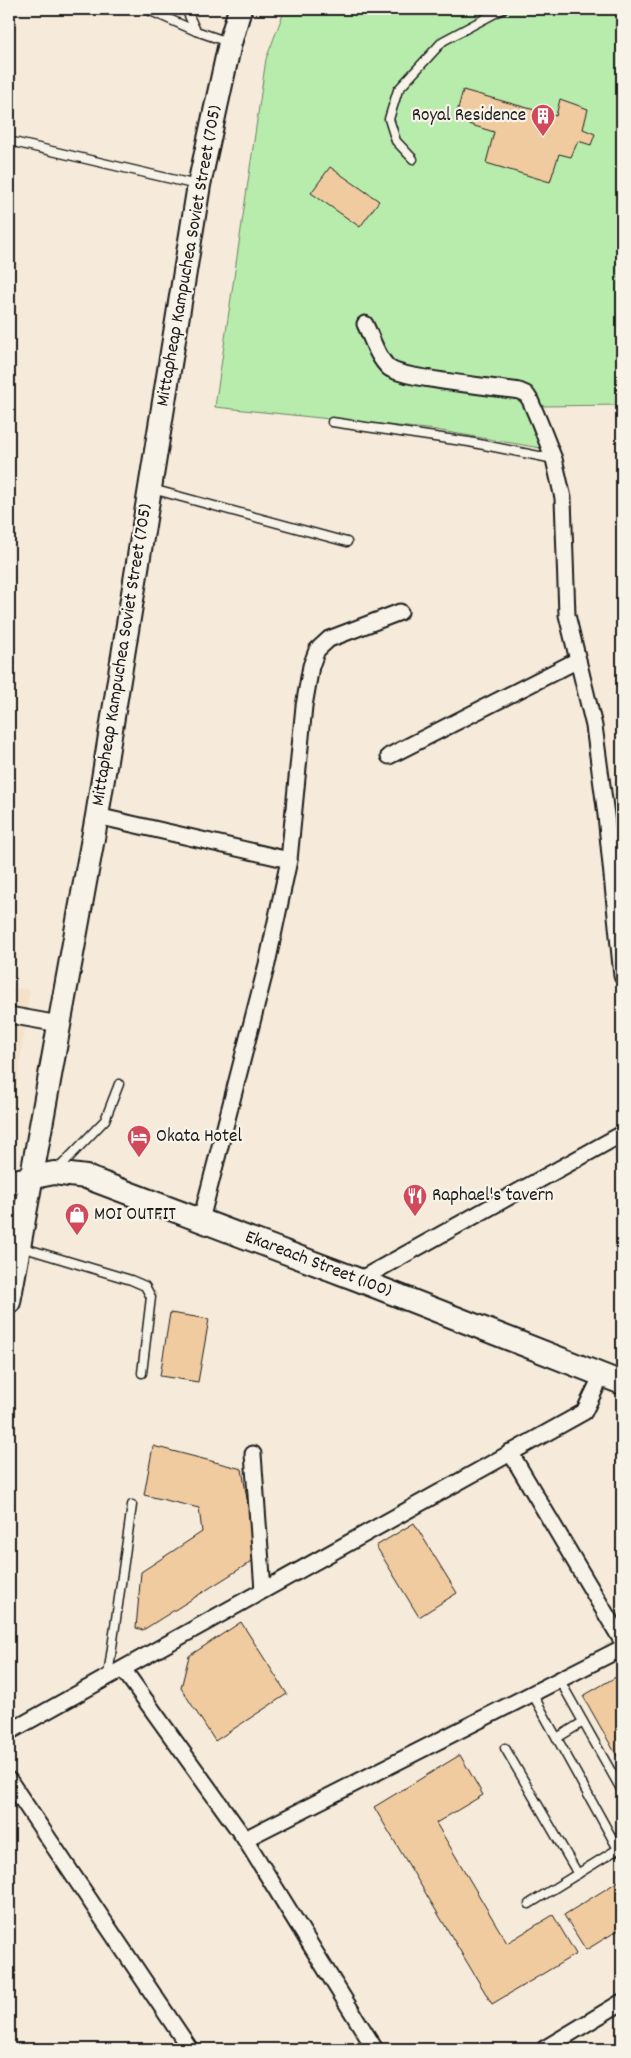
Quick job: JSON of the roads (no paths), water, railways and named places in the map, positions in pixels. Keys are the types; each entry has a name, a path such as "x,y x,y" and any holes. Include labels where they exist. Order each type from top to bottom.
{"street":[{"name":"Mittapheap Kampuchea Soviet Street (705)","path":"9,1302 97,816 199,185 230,43 240,9"},
{"path":"365,324 379,356 390,369 415,376 519,390 526,394 554,459 563,498 567,615 594,726 606,815 621,949 622,976"},
{"path":"201,1220 267,964 289,860 304,706 311,666 317,650 329,639 400,612"},
{"path":"389,756 578,660"},
{"path":"97,816 289,860"},
{"path":"9,1015 59,1024"},
{"path":"359,1280 622,1134"},
{"name":"Ekareach Street (100)","path":"9,1182 54,1173 86,1177 359,1280 612,1379"},
{"path":"9,1732 584,1412 612,1379"},
{"path":"510,1452 622,1641"},
{"path":"253,1454 263,1590"},
{"path":"245,1839 622,1648"},
{"path":"123,1669 245,1839 376,2049"},
{"path":"9,1780 190,2049"},
{"path":"544,2049 622,2002"}],"lane":[{"path":"146,9 196,31 230,43"},
{"path":"186,9 196,31"},
{"path":"413,159 396,141 389,119 398,90 443,41 503,9"},
{"path":"9,141 199,185"},
{"path":"332,422 459,441 554,459"},
{"path":"150,488 347,542"},
{"path":"54,1173 105,1120 119,1084"},
{"path":"19,1246 145,1286 151,1297 142,1373"},
{"path":"108,1676 132,1505"},
{"path":"559,1679 622,1791"},
{"path":"529,1904 620,1847 532,1693"},
{"path":"558,1738 583,1722"},
{"path":"505,1748 578,1874"}],"place":[{"name":"Royal Residence","path":"543,137"},
{"name":"Okata Hotel","path":"139,1158"},
{"name":"Raphael's tavern","path":"415,1217"},
{"name":"MOI OUTFIT","path":"77,1236"}]}
